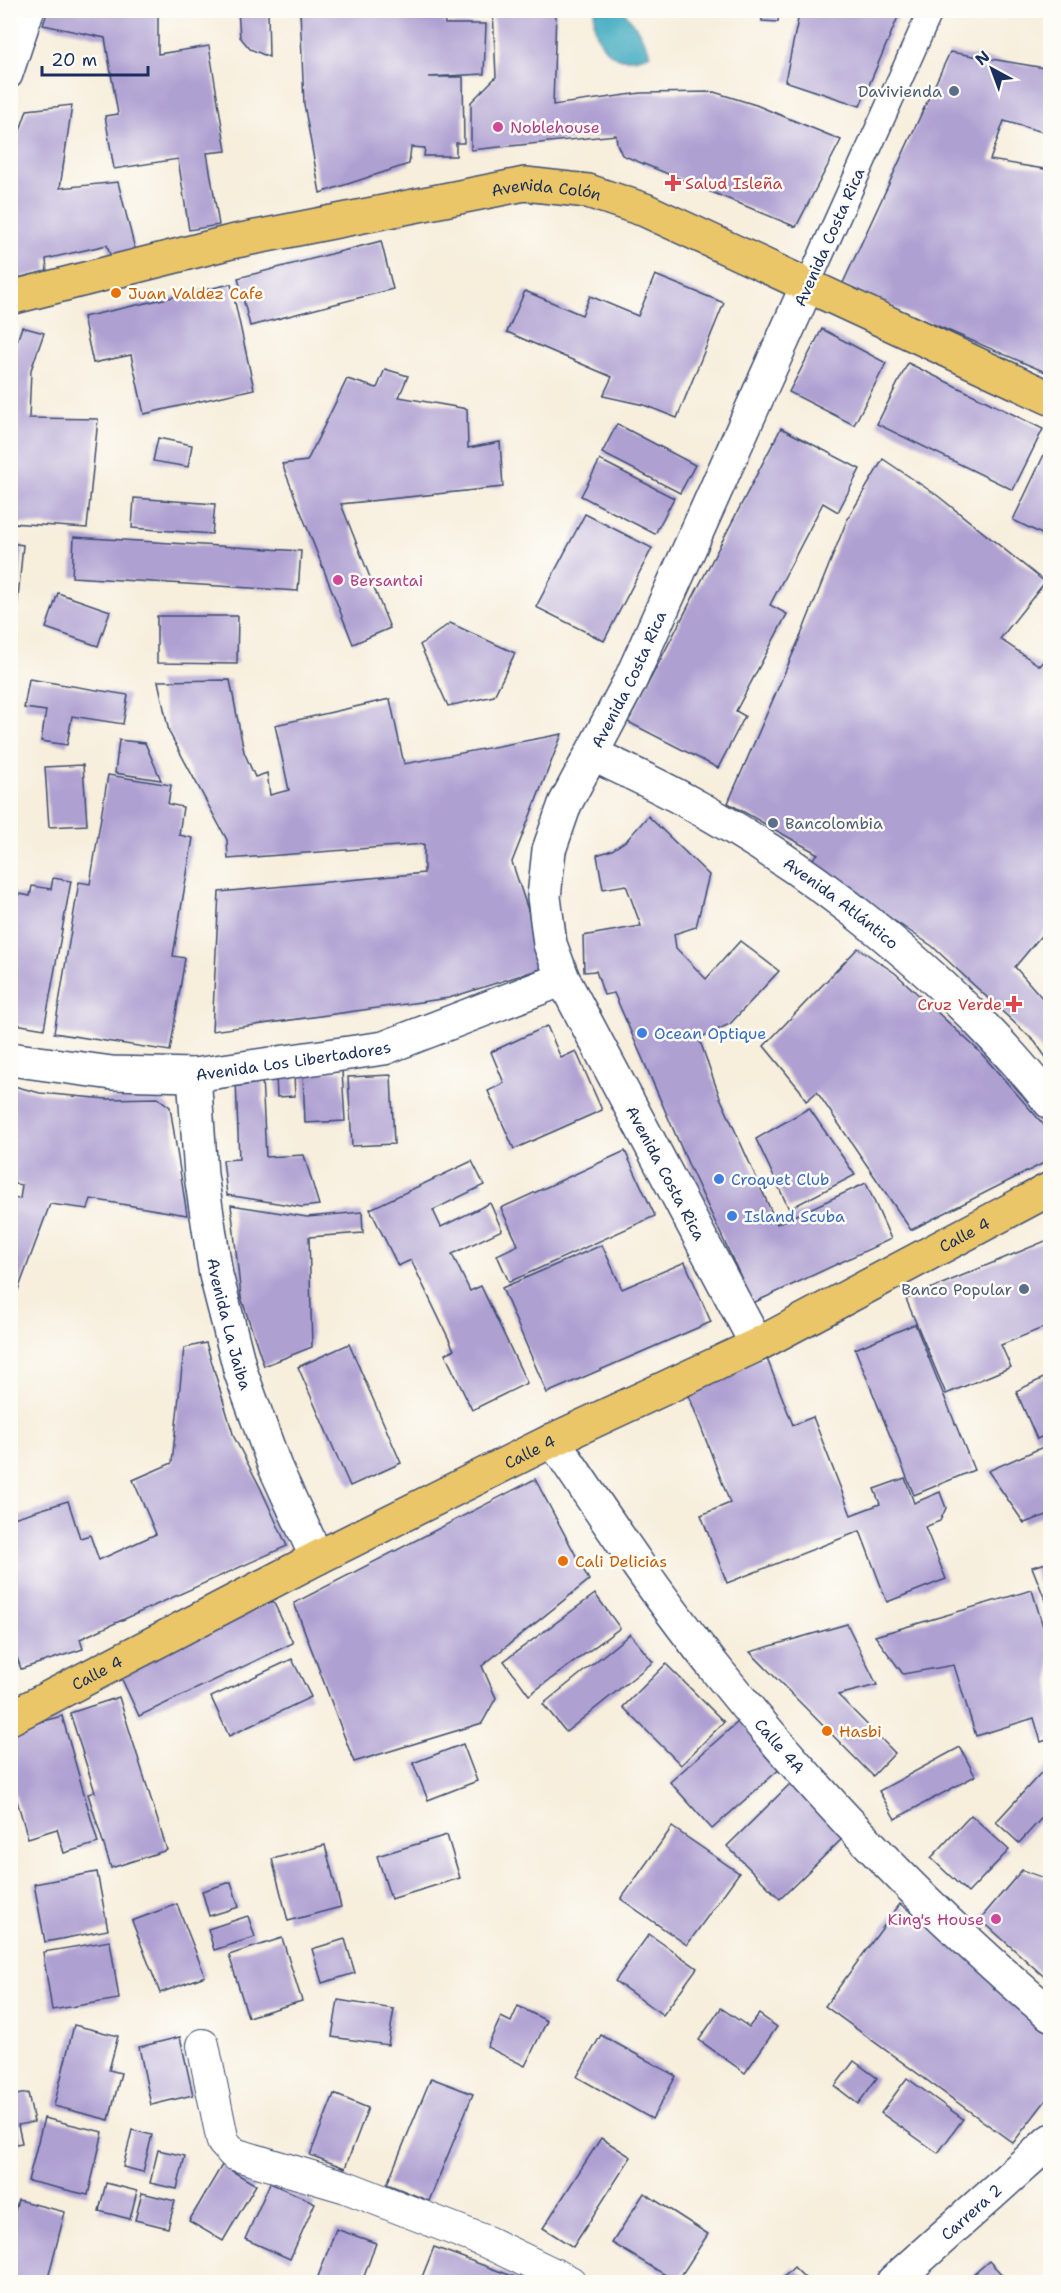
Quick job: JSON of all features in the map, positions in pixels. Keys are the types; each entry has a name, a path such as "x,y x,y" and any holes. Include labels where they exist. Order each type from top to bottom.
{"main road":[{"name":"Avenida Colón","path":"10,298 231,242 525,184 588,191 645,210 1050,398"},
{"name":"Calle 4","path":"10,1718 317,1558 553,1440 757,1345 1050,1189"}],"street":[{"path":"10,76 32,10"},
{"name":"Avenida Costa Rica","path":"757,1345 563,979 550,944 544,897 549,850 565,804 630,681 931,10"},
{"name":"Avenida Atlántico","path":"592,754 691,803 784,861 872,925 955,998 1030,1077 1050,1102"},
{"name":"Avenida Los Libertadores","path":"10,1059 112,1073 194,1075 384,1048 563,979"},
{"name":"Avenida La Jaiba","path":"194,1075 201,1175 216,1275 241,1372 275,1467 317,1558"},
{"name":"Calle 4A","path":"553,1440 632,1559 711,1663 811,1782 909,1885 1050,2014"},
{"path":"203,2045 223,2142 234,2154 346,2187 487,2242 570,2283"},
{"name":"Carrera 2","path":"893,2283 1050,2141"}],"water":[{"path":"595,11 624,11 651,54 623,59 609,52 597,33"}],"building":[{"path":"48,10 158,10 158,54 209,46 226,151 207,153 219,225 189,230 178,159 114,169 105,116 118,114 105,38 43,25"},
{"path":"238,10 268,10 269,57 250,49 240,37"},
{"path":"300,10 478,10 479,13 444,15 445,24 486,24 484,74 429,77 463,77 464,143 456,143 456,156 424,156 425,148 411,147 409,164 320,193 304,104"},
{"path":"493,10 556,10 553,105 641,93 714,92 756,105 841,140 796,227 622,155 616,135 471,150 471,102 496,77"},
{"path":"762,10 779,10 778,22 762,21"},
{"path":"800,10 901,10 860,106 785,81"},
{"path":"950,52 1050,69 1050,134 1004,121 990,160 1050,170 1050,374 842,285"},
{"path":"72,105 60,188 118,182 135,249 111,257 107,245 46,259 47,271 10,280 10,160 27,110"},
{"path":"381,241 393,289 250,326 238,278"},
{"path":"655,275 724,303 677,418 644,405 603,396 612,377 507,332 525,291 582,315 590,296 638,316"},
{"path":"231,284 254,389 144,414 131,355 93,363 83,317"},
{"path":"22,327 44,333 31,370 29,418 98,419 87,528 10,523 10,361"},
{"path":"822,329 886,363 854,425 789,392"},
{"path":"908,363 1043,429 1013,490 877,424"},
{"path":"385,369 408,376 399,397 467,409 468,448 500,442 503,487 341,504 390,628 353,644 282,464 307,461 347,379 377,388"},
{"path":"617,424 695,465 680,493 602,453"},
{"path":"781,428 860,469 838,512 823,503 770,605 787,614 736,711 745,716 718,768 628,722"},
{"path":"158,438 192,445 188,467 153,461"},
{"path":"1050,442 1050,538 1013,520"},
{"path":"883,459 938,496 1045,582 1000,639 1040,666 1050,654 1050,925 1015,967 1050,1007 1050,1063 1035,1042 932,946 808,863 818,854 728,803 801,635 847,520"},
{"path":"600,460 674,498 655,534 581,496"},
{"path":"134,498 215,504 212,534 132,528"},
{"path":"585,514 652,548 604,641 536,607"},
{"path":"74,537 301,551 298,591 72,577"},
{"path":"10,543 23,545 17,609 10,607"},
{"path":"58,593 110,611 98,646 46,628"},
{"path":"157,616 238,616 237,664 157,663"},
{"path":"450,623 515,653 494,696 448,706 420,645"},
{"path":"29,679 128,695 123,724 72,716 67,745 41,741 46,711 24,708"},
{"path":"230,680 244,752 255,777 267,773 270,795 289,790 275,725 390,699 404,764 562,734 512,862 547,967 449,998 212,1031 219,892 424,873 424,844 228,859 227,840 169,732 158,681"},
{"path":"119,740 145,743 161,780 115,773"},
{"path":"83,765 87,825 49,827 45,767"},
{"path":"108,775 171,785 168,804 183,807 179,835 193,838 173,956 185,958 170,1051 54,1033 79,882 90,884"},
{"path":"648,816 709,875 696,927 674,934 676,948 706,979 740,941 779,971 730,1024 699,1038 719,1095 777,1224 866,1183 891,1239 753,1303 690,1168 614,993 604,995 596,971 584,972 583,936 641,926 626,885 603,889 597,855 612,850 627,840"},
{"path":"53,878 71,881 44,1029 10,1023 10,892 30,896 32,886 51,889"},
{"path":"858,948 895,973 979,1051 1050,1132 1050,1160 911,1230 817,1092 806,1101 800,1090 764,1046"},
{"path":"547,1026 561,1058 576,1051 602,1110 514,1149 488,1091 504,1083 491,1052"},
{"path":"342,1071 345,1121 305,1123 303,1073"},
{"path":"294,1074 295,1096 277,1097 276,1076"},
{"path":"391,1075 394,1144 352,1146 348,1077"},
{"path":"262,1077 266,1157 304,1155 319,1205 302,1207 227,1195 223,1160 239,1159 236,1079"},
{"path":"10,1085 40,1093 107,1099 158,1098 170,1107 187,1215 91,1199 88,1209 50,1204 11,1309 10,1198 20,1199 22,1185 10,1183"},
{"path":"809,1108 855,1175 789,1209 756,1139"},
{"path":"625,1151 655,1216 509,1282 497,1255 518,1245 501,1208"},
{"path":"472,1161 484,1185 433,1210 441,1227 490,1203 502,1230 452,1254 470,1291 481,1286 527,1383 472,1410 445,1354 454,1350 411,1260 398,1266 370,1209"},
{"path":"231,1205 307,1217 362,1212 363,1233 309,1237 312,1347 264,1366 241,1297"},
{"path":"1050,1239 1050,1325 1001,1345 1011,1367 946,1394 906,1299"},
{"path":"602,1245 622,1289 685,1262 711,1322 547,1393 502,1288"},
{"path":"915,1324 974,1470 914,1495 855,1349"},
{"path":"206,1343 234,1437 287,1546 80,1639 83,1649 21,1669 10,1637 10,1519 68,1501 80,1538 90,1535 99,1560 156,1534 133,1480 172,1463 184,1348"},
{"path":"349,1344 401,1463 350,1486 298,1367"},
{"path":"766,1356 793,1425 813,1417 851,1515 880,1504 874,1489 905,1478 914,1503 940,1492 946,1508 940,1521 925,1527 946,1579 887,1602 860,1531 727,1583 701,1515 730,1503 686,1388"},
{"path":"1050,1375 1050,1433 1037,1439 1016,1391"},
{"path":"1043,1447 1050,1463 1050,1514 1024,1523 988,1471"},
{"path":"535,1479 589,1580 482,1666 496,1698 482,1723 354,1762 294,1603"},
{"path":"1050,1562 1050,1612 1032,1567"},
{"path":"1032,1590 1050,1650 1050,1739 1041,1742 1034,1718 976,1736 954,1665 903,1674 875,1636"},
{"path":"595,1594 620,1628 529,1695 504,1661"},
{"path":"273,1601 293,1643 139,1716 119,1673"},
{"path":"847,1624 877,1685 838,1695 895,1753 873,1776 750,1652"},
{"path":"630,1634 653,1662 566,1732 543,1704"},
{"path":"292,1659 311,1697 229,1736 211,1697"},
{"path":"666,1664 724,1722 681,1765 623,1707"},
{"path":"119,1697 167,1850 111,1868 88,1794 95,1792 70,1713"},
{"path":"62,1716 98,1843 64,1853 57,1829 28,1838 10,1777 10,1730"},
{"path":"740,1720 782,1767 712,1829 670,1782"},
{"path":"463,1744 477,1781 428,1800 413,1763"},
{"path":"960,1747 975,1776 895,1819 879,1791"},
{"path":"1050,1763 1050,1809 1019,1843 996,1822"},
{"path":"793,1781 846,1835 780,1899 727,1846"},
{"path":"971,1815 1009,1850 968,1893 931,1858"},
{"path":"672,1827 739,1873 687,1945 621,1899"},
{"path":"447,1835 460,1878 391,1899 377,1856"},
{"path":"325,1845 341,1907 288,1921 272,1859"},
{"path":"1022,1870 1050,1880 1050,1982 980,1919"},
{"path":"97,1872 108,1930 45,1942 34,1884"},
{"path":"231,1882 239,1907 209,1916 202,1891"},
{"path":"177,1904 205,1976 160,1993 132,1921"},
{"path":"900,1904 956,1945 1050,2034 1050,2095 1013,2143 825,2006"},
{"path":"248,1916 255,1937 214,1950 208,1929"},
{"path":"649,1934 697,1968 663,2015 615,1981"},
{"path":"282,1938 302,2001 248,2017 229,1955"},
{"path":"345,1939 355,1973 322,1983 312,1949"},
{"path":"110,1941 119,1999 52,2010 43,1952"},
{"path":"338,2000 394,2009 388,2045 332,2037"},
{"path":"518,2006 547,2021 525,2066 487,2047 501,2017 511,2022"},
{"path":"721,2008 749,2027 759,2014 777,2027 745,2073 699,2040"},
{"path":"74,2025 118,2036 109,2070 121,2073 109,2120 54,2106"},
{"path":"601,2035 676,2076 652,2119 577,2077"},
{"path":"180,2037 193,2095 151,2105 139,2047"},
{"path":"854,2061 877,2078 858,2104 835,2086"},
{"path":"431,2078 473,2094 429,2201 387,2184"},
{"path":"907,2078 963,2119 938,2153 881,2113"},
{"path":"28,2093 34,2122 18,2125 22,2143 10,2145 10,2096"},
{"path":"334,2094 368,2108 345,2168 310,2155"},
{"path":"44,2118 103,2132 88,2195 28,2181"},
{"path":"132,2130 152,2135 143,2172 123,2167"},
{"path":"601,2138 631,2157 573,2247 543,2228"},
{"path":"158,2150 185,2156 177,2189 150,2183"},
{"path":"222,2165 256,2185 223,2241 189,2221"},
{"path":"106,2183 137,2191 130,2219 99,2211"},
{"path":"270,2183 315,2203 290,2259 245,2239"},
{"path":"142,2193 175,2201 168,2228 135,2220"},
{"path":"644,2193 708,2234 677,2282 612,2243"},
{"path":"18,2200 65,2212 47,2282 10,2282 10,2229"},
{"path":"336,2229 376,2243 362,2282 316,2282"},
{"path":"434,2247 512,2276 527,2282 420,2282"},
{"path":"989,2261 1009,2282 965,2282"},
{"path":"794,2267 809,2282 779,2282"}],"place":[{"name":"Davivienda","path":"954,91"},
{"name":"Noblehouse","path":"498,127"},
{"name":"Salud Isleña","path":"673,183"},
{"name":"Juan Valdez Cafe","path":"116,293"},
{"name":"Bersantai","path":"338,580"},
{"name":"Bancolombia","path":"773,823"},
{"name":"Cruz Verde","path":"1014,1004"},
{"name":"Ocean Optique","path":"642,1033"},
{"name":"Croquet Club","path":"719,1179"},
{"name":"Island Scuba","path":"732,1216"},
{"name":"Banco Popular","path":"1024,1289"},
{"name":"Cali Delicias","path":"563,1561"},
{"name":"Hasbi","path":"827,1731"},
{"name":"King's House","path":"996,1919"}]}
